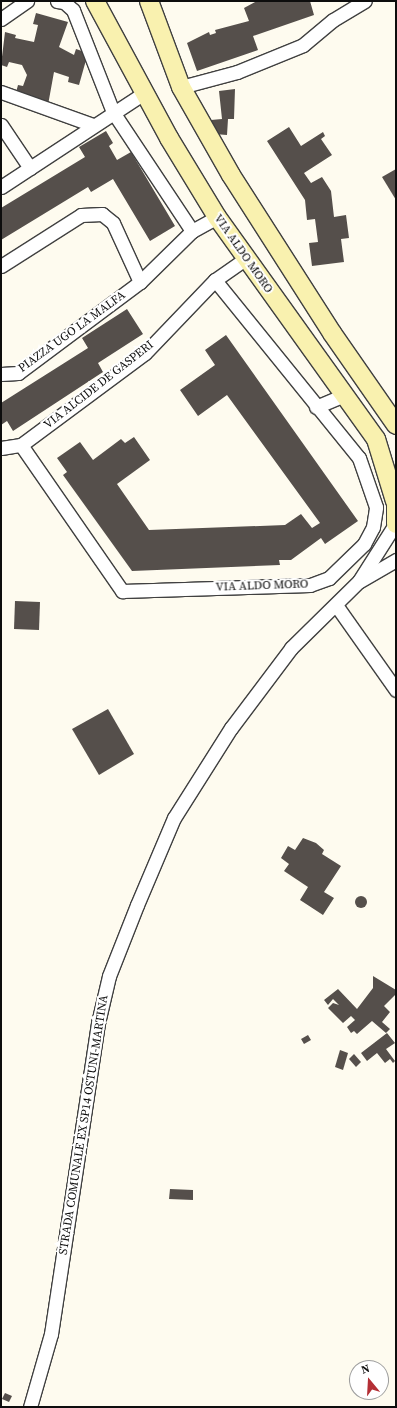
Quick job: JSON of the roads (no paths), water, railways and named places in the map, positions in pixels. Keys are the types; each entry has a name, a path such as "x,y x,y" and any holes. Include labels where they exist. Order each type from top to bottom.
{"main road":[{"path":"150,1 181,87 231,175 332,334 396,425"},
{"name":"VIA ALDO MORO","path":"100,2 144,93 216,217 376,439 395,500 396,523"}],"street":[{"path":"57,1 64,2 73,10 113,112 192,231"},
{"path":"181,87 237,72 303,45 333,20 365,1"},
{"path":"1,19 22,3"},
{"path":"1,92 93,125"},
{"path":"1,187 93,125 144,93"},
{"path":"1,125 30,168"},
{"path":"1,266 81,215 102,214 113,223 140,282"},
{"name":"PIAZZA UGO LA MALFA","path":"1,374 18,373 140,282 192,231 216,217"},
{"name":"VIA ALCIDE DE GASPERI","path":"21,445 145,353 215,280 246,258"},
{"name":"VIA ALDO MORO","path":"21,445 122,590 310,585 329,578 364,544 373,527 376,506 359,458 316,407 215,280"},
{"path":"316,407 344,395"},
{"path":"1,448 21,445"},
{"name":"STRADA COMUNALE EX SP14 OSTUNI-MARTINA","path":"30,1407 51,1334 98,1023 109,976 174,818 230,728 292,648 359,581 396,523"},
{"name":"STRADA COMUNALE EX SP14 OSTUNI-MARTINA","path":"359,581 396,560"},
{"path":"336,605 396,690"}]}
